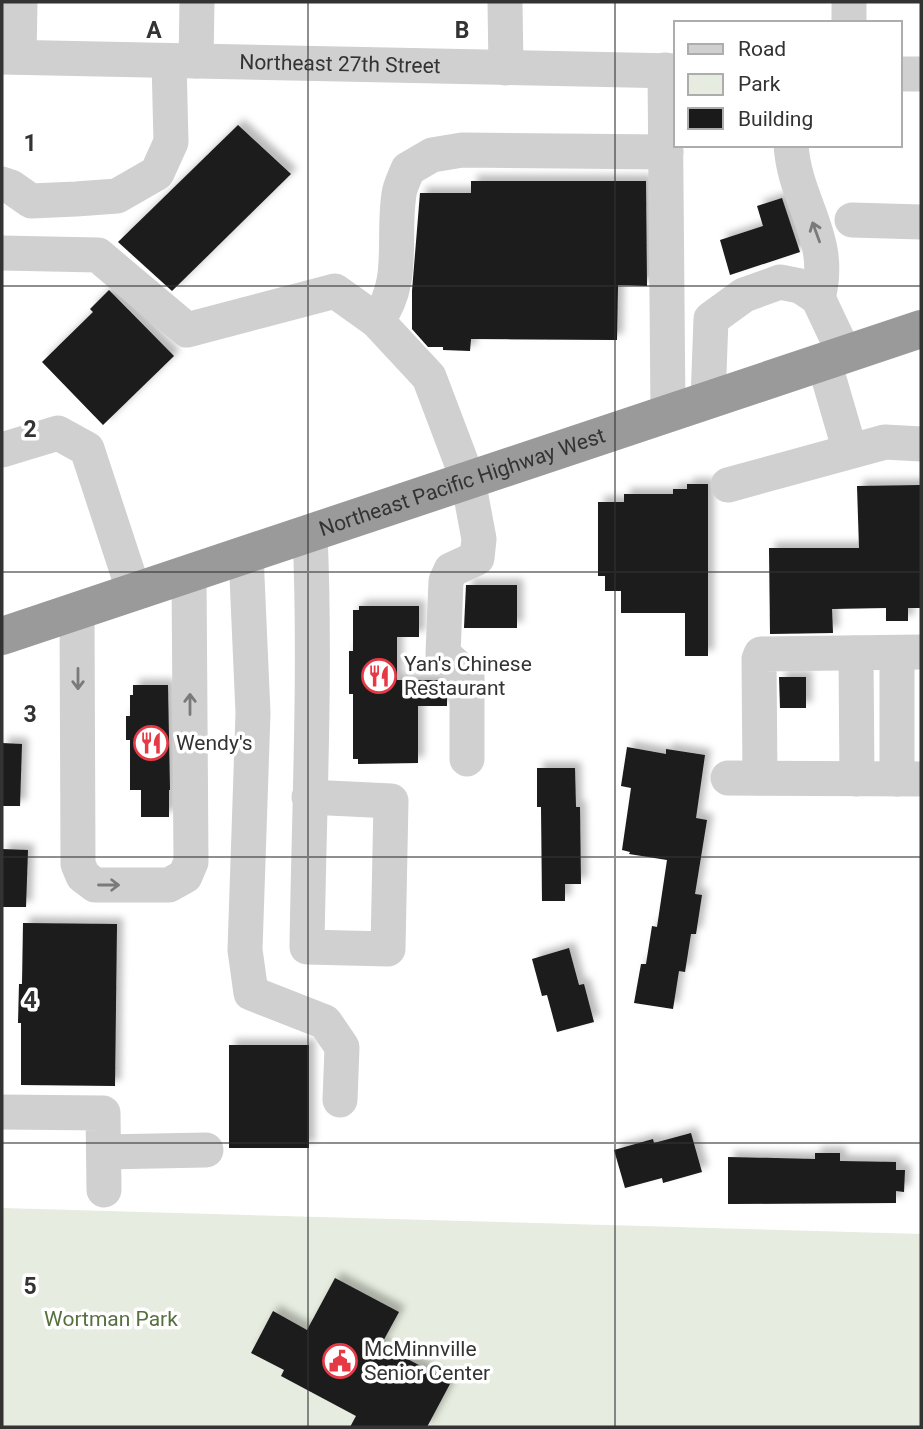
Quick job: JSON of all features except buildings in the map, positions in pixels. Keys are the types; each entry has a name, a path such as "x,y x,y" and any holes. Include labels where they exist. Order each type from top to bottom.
{"highway":[{"name":"Northeast Pacific Highway West","path":"2,636 921,329"}],"street":[{"path":"10,57 20,2"},
{"path":"2,184 31,201 76,200 117,196 157,173 171,142 183,61 197,2"},
{"path":"505,2 506,68"},
{"path":"849,2 849,21"},
{"name":"Northeast 27th Street","path":"10,57 671,70"},
{"path":"668,414 666,152 671,70"},
{"path":"902,74 921,75"},
{"path":"790,147 799,192 818,236 823,257 823,278 818,298 834,358 850,451"},
{"path":"377,321 386,309 393,289 397,268 399,193 408,169 432,155 462,150 666,152"},
{"path":"852,220 921,222"},
{"path":"2,253 98,255 187,330 335,291 377,321 429,377 468,480 479,539 477,558 451,570 446,581 443,654 467,676 467,759"},
{"path":"708,400 711,319 744,295 780,282 800,286 818,298"},
{"path":"2,450 58,433 87,449 134,592"},
{"path":"728,485 886,442 921,444"},
{"path":"309,797 391,800 388,949 307,947 309,797 312,580 310,533"},
{"path":"246,554 253,713 245,950 251,993 325,1022 342,1046 340,1100"},
{"path":"77,611 78,864 83,876 95,885 169,885 186,876 191,862 188,573"},
{"path":"856,653 857,779"},
{"path":"856,653 909,653 909,779 744,778 761,654 856,653"},
{"path":"2,1112 103,1114 104,1190"},
{"path":"104,1152 206,1150"}],"green space":[{"name":"Wortman Park","path":"2,1208 921,1234 921,1427 2,1427"}],"place":[{"name":"Yan's Chinese Restaurant","path":"379,676"},
{"name":"Wendy's","path":"151,743"},
{"name":"McMinnville Senior Center","path":"340,1361"}]}
